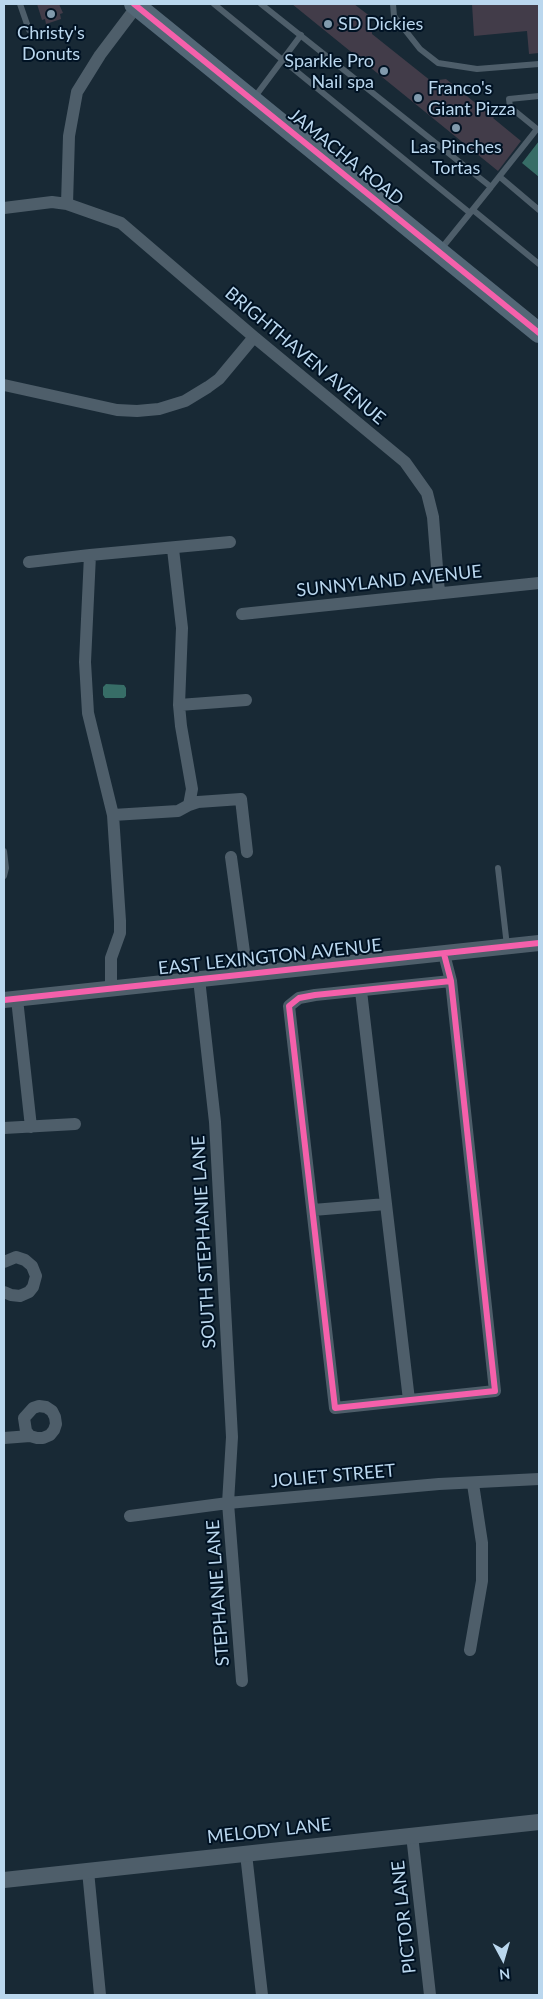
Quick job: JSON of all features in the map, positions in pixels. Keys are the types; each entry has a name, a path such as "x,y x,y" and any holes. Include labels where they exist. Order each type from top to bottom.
{"main road":[{"name":"JAMACHA ROAD","path":"136,5 439,252 536,328"}],"street":[{"path":"66,204 69,136 77,92 136,5"},
{"name":"BRIGHTHAVEN AVENUE","path":"4,208 52,202 66,204 120,223 254,337 406,462 427,493 432,517 439,593"},
{"path":"4,385 117,410 159,409 185,401 219,379 254,337"},
{"path":"28,562 230,542"},
{"path":"173,548 182,628 179,704 192,789 189,805"},
{"path":"90,555 85,662 88,713 113,816 120,920 120,933 111,958 111,988"},
{"name":"SUNNYLAND AVENUE","path":"242,614 539,583"},
{"path":"179,704 246,700"},
{"path":"113,816 178,811 198,802 241,799 247,852"},
{"path":"231,858 247,974"},
{"name":"EAST LEXINGTON AVENUE","path":"10,1000 539,943"},
{"path":"444,954 451,981 495,1391 335,1408 290,1006 299,998 451,981"},
{"name":"SOUTH STEPHANIE LANE","path":"200,979 216,1122 232,1437 228,1503"},
{"path":"361,991 408,1400"},
{"path":"10,1000 31,1127"},
{"path":"4,1128 75,1124"},
{"path":"313,1210 386,1204"},
{"path":"4,1262 16,1258 25,1260 32,1266 36,1276 33,1287 29,1292 20,1296 11,1296 4,1292"},
{"path":"4,1438 30,1436"},
{"name":"JOLIET STREET","path":"130,1516 228,1503 440,1484 473,1484 539,1479"},
{"path":"470,1650 482,1581 482,1543 473,1484"},
{"name":"STEPHANIE LANE","path":"228,1503 242,1681"},
{"name":"MELODY LANE","path":"4,1880 539,1822"},
{"name":"PICTOR LANE","path":"412,1836 430,1995"},
{"path":"246,1854 262,1995"},
{"path":"88,1871 100,1995"}],"lane":[{"path":"20,4 29,30"},
{"path":"214,4 471,212 539,264"},
{"path":"261,4 491,187"},
{"path":"392,4 394,16 420,49 438,63 478,69 539,64"},
{"path":"252,100 301,35"},
{"path":"439,252 537,129 510,107 509,99 539,96"},
{"path":"500,177 539,210"},
{"path":"4,851 6,868 4,876"},
{"path":"498,868 507,947"}],"shaded area":[{"path":"539,141 539,177 522,163"},
{"path":"106,684 124,685 126,696 124,698 105,698 103,687"}],"building":[{"name":"Christy's Donuts","path":"37,4 59,4 63,13 60,14 61,19 46,24 45,19 42,20"},
{"path":"292,4 354,4 371,17 372,34 431,81 446,79 484,110 486,107 496,115 493,118 521,141 498,171"},
{"path":"472,4 539,4 539,53 529,54 527,31 474,36"}],"cycle path":[{"path":"134,4 539,333"},
{"path":"4,1000 539,943"},
{"path":"444,954 451,981 495,1391 335,1408 289,1006 299,998 315,995 451,981"}],"place":[{"name":"Christy's Donuts","path":"51,14"},
{"name":"SD Dickies","path":"328,24"},
{"name":"Sparkle Pro Nail spa","path":"384,71"},
{"name":"Franco's Giant Pizza","path":"418,98"},
{"name":"Las Pinches Tortas","path":"456,128"}]}
